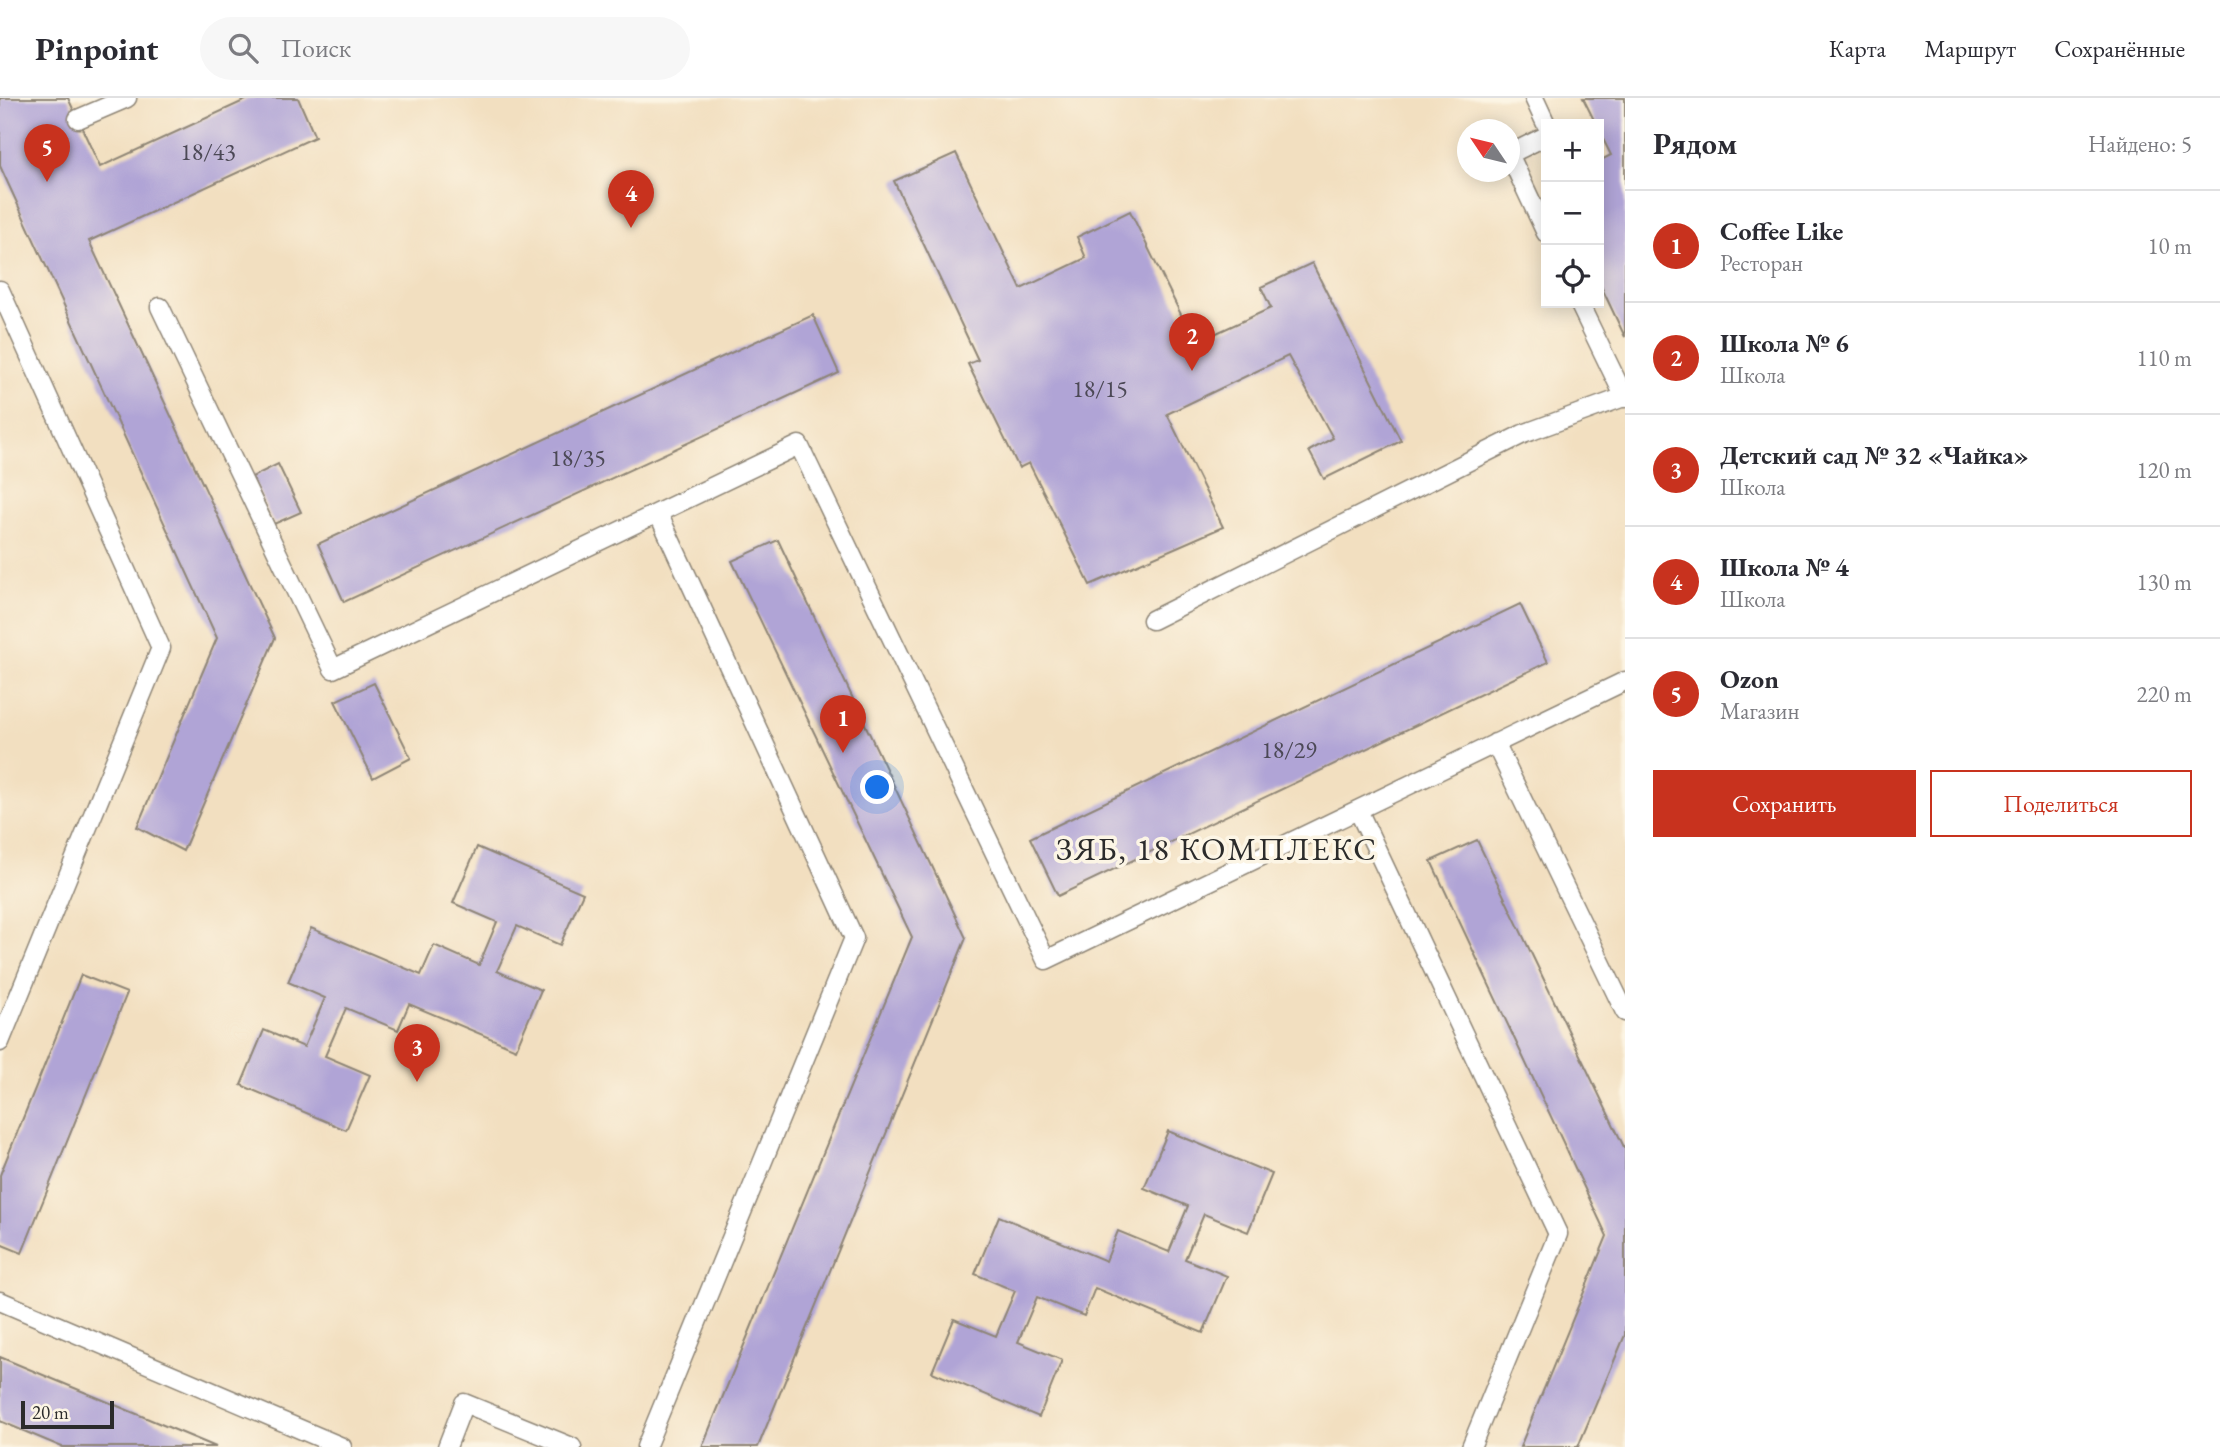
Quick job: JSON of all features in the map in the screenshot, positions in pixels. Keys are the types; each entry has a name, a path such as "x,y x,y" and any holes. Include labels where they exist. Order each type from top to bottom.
{"lane":[{"path":"78,120 127,98"},
{"path":"1534,98 1544,119"},
{"path":"1520,150 1541,139"},
{"path":"1520,177 1541,222"},
{"path":"0,290 161,648 0,1042"},
{"path":"160,307 333,669 799,445 1046,960 1625,681"},
{"path":"1152,620 1523,434 1625,397 1582,308"},
{"path":"646,1447 854,938 658,513"},
{"path":"1495,743 1625,1012"},
{"path":"1358,810 1558,1234 1472,1447"},
{"path":"0,1301 342,1447"},
{"path":"447,1447 464,1403 572,1447"}],"building":[{"path":"0,98 68,98 100,167 250,98 298,98 315,137 89,241 275,638 183,851 137,827 217,638 0,166"},
{"path":"1583,98 1625,98 1625,337 1604,293 1604,158 1611,155 1604,141 1604,119 1594,119"},
{"path":"956,153 1021,289 1086,258 1077,237 1130,211 1195,343 1271,308 1261,287 1312,263 1401,441 1324,479 1309,451 1333,438 1288,356 1167,414 1223,527 1090,585 1029,463 1019,468 968,364 978,360 894,181"},
{"path":"813,315 839,373 344,602 318,544"},
{"path":"278,464 301,512 274,524 252,477"},
{"path":"778,540 966,938 758,1447 702,1447 912,937 732,561"},
{"path":"1520,604 1548,662 1058,896 1030,838"},
{"path":"374,683 411,758 373,778 335,701"},
{"path":"1477,840 1625,1149 1625,1335 1578,1447 1520,1447 1607,1236 1431,861"},
{"path":"477,847 583,893 560,945 517,926 497,971 541,990 516,1049 409,1004 398,1030 346,1008 325,1056 370,1075 346,1130 241,1085 264,1030 304,1047 325,998 288,982 311,928 421,975 434,945 479,965 497,922 453,903"},
{"path":"81,975 127,993 22,1253 0,1244 0,1175"},
{"path":"1168,1131 1272,1174 1248,1232 1204,1214 1185,1259 1227,1276 1203,1333 1095,1288 1084,1316 1037,1297 1018,1342 1062,1360 1039,1417 932,1372 954,1319 996,1336 1015,1291 975,1274 999,1216 1106,1261 1118,1231 1169,1252 1188,1206 1144,1188"},
{"path":"0,1357 216,1447 62,1447 0,1421"}],"place":[{"name":"Ozon","path":"47,182"},
{"name":"Школа № 4","path":"631,228"},
{"name":"Школа № 6","path":"1192,371"},
{"name":"Coffee Like","path":"843,753"},
{"name":"Детский сад № 32 «Чайка»","path":"417,1082"}],"district":[{"name":"ЗЯБ, 18 КОМПЛЕКС","path":"1217,849"}]}
